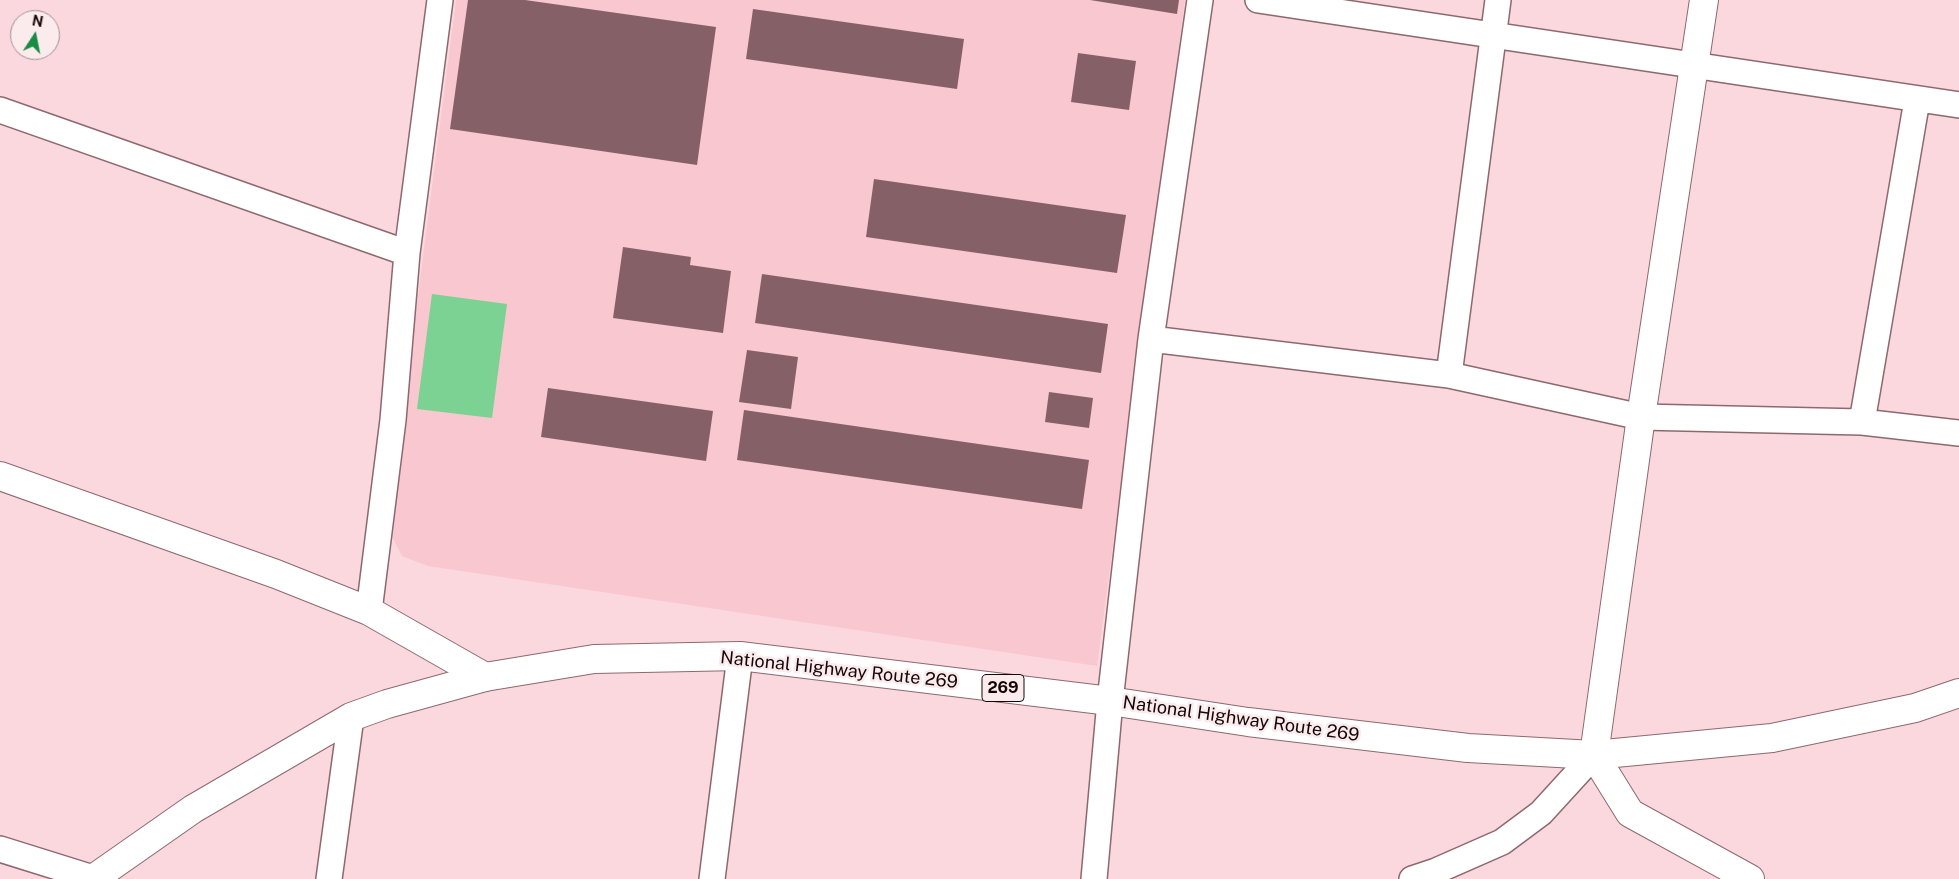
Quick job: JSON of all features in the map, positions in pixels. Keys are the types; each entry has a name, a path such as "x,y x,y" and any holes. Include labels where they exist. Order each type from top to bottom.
{"main road":[{"path":"1704,0 1641,417 1594,755 1630,813 1750,879"},
{"path":"0,476 276,574 369,611 485,677"},
{"name":"National Highway Route 269","path":"94,879 193,809 351,717 387,704 485,677 594,659 740,656 1110,700 1248,722 1468,748 1594,755 1772,738 1916,708 1959,693"}],"street":[{"path":"369,611 393,420 407,253 440,0"},
{"path":"1094,879 1110,700 1151,339 1200,0"},
{"path":"1258,0 1959,105"},
{"path":"1449,375 1492,34 1498,0"},
{"path":"1862,422 1917,100"},
{"path":"0,110 407,253"},
{"path":"1151,339 1449,375 1641,417 1862,422 1959,433"},
{"path":"712,879 740,656"},
{"path":"329,879 351,717"},
{"path":"1412,879 1433,875 1502,842 1541,813 1594,755"},
{"path":"0,849 94,879"}],"shaded area":[{"path":"456,0 1185,0 1097,666 428,566 402,556 388,529"},
{"path":"432,294 507,304 492,418 417,409"}],"building":[{"path":"468,0 525,0 716,27 697,165 450,129"},
{"path":"1090,0 1179,0 1177,14"},
{"path":"753,9 964,39 957,89 746,59"},
{"path":"1078,53 1136,61 1129,110 1071,102"},
{"path":"874,179 1126,215 1117,273 866,237"},
{"path":"623,247 691,257 690,265 731,271 723,333 613,318"},
{"path":"762,274 1108,324 1101,373 755,323"},
{"path":"747,350 798,357 791,409 739,402"},
{"path":"548,388 713,411 706,461 541,437"},
{"path":"1049,392 1093,398 1089,428 1045,422"},
{"path":"744,410 1089,460 1082,509 737,460"}]}
